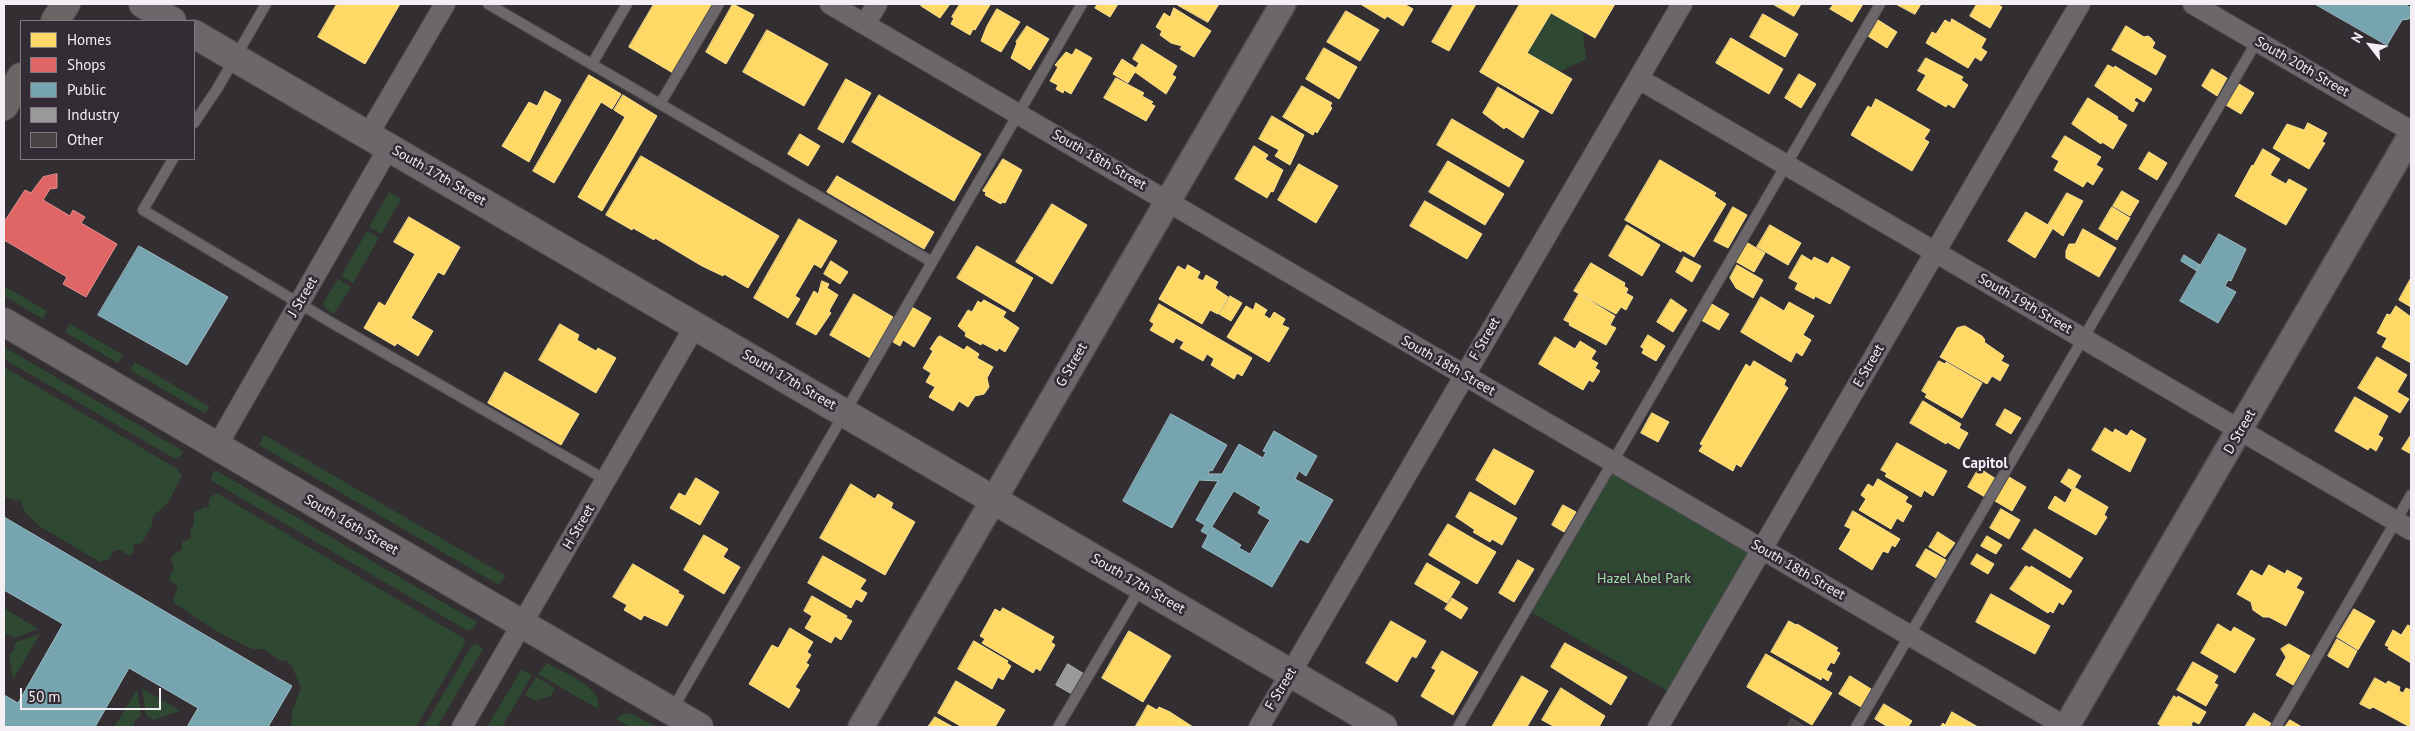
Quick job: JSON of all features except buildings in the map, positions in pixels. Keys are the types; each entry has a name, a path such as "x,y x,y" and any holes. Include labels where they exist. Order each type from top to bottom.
{"main road":[{"path":"56,20 66,4"},
{"path":"143,4 170,20"},
{"name":"South 17th Street","path":"195,35 1382,727"},
{"path":"4,106 20,79"},
{"name":"South 16th Street","path":"4,322 699,727"}],"street":[{"name":"J Street","path":"217,446 300,303 445,4"},
{"name":"South 18th Street","path":"830,4 2066,727"},
{"path":"865,24 877,4"},
{"name":"G Street","path":"861,727 1283,4"},
{"name":"F Street","path":"1259,727 1682,4"},
{"name":"E Street","path":"1658,727 2080,4"},
{"name":"South 20th Street","path":"2193,4 2411,131"},
{"name":"South 19th Street","path":"1638,79 2404,526"},
{"name":"D Street","path":"2066,727 2411,135"},
{"name":"H Street","path":"462,727 695,326"}],"lane":[{"path":"195,122 210,102 266,4"},
{"path":"488,4 932,262"},
{"path":"592,64 627,4"},
{"path":"660,104 718,4"},
{"path":"671,711 1082,4"},
{"path":"1458,727 1880,4"},
{"path":"1856,727 2257,42"},
{"path":"172,160 143,210 606,480"},
{"path":"2276,727 2404,526 2411,495"},
{"path":"1058,727 1142,586"}],"green space":[{"path":"1551,13 1583,31 1586,59 1559,72 1527,53"},
{"path":"389,192 401,199 381,234 369,227"},
{"path":"367,231 379,238 353,283 341,276"},
{"path":"338,279 351,287 334,314 325,308 323,303"},
{"path":"4,286 47,311 43,319 4,296"},
{"path":"70,324 123,355 118,363 65,332"},
{"path":"4,347 183,451 182,455 175,459 4,359"},
{"path":"135,362 210,407 204,413 130,370"},
{"path":"4,367 176,468 182,476 168,503 153,516 152,525 142,543 133,545 134,551 130,556 121,550 115,550 109,559 100,562 39,526 25,512 21,501 4,496"},
{"path":"264,435 506,576 499,585 259,445"},
{"name":"Hazel Abel Park","path":"1613,462 1762,550 1676,696 1526,609"},
{"path":"215,470 477,622 473,629 468,631 212,481 211,476"},
{"path":"217,493 465,639 463,647 416,727 289,727 292,722 292,711 301,688 292,666 287,661 279,660 264,649 253,649 216,631 174,603 173,600 178,586 170,581 169,578 174,568 171,558 175,553 182,550 182,542 191,538 190,530 194,524 194,513 204,507 209,508 209,498"},
{"path":"4,608 38,629 14,638 5,633"},
{"path":"40,634 13,680 9,655 13,652 16,642"},
{"path":"477,644 483,649 437,727 424,727 472,645"},
{"path":"547,663 588,687 595,694 598,701 598,709 538,674"},
{"path":"521,670 532,675 502,727 487,727"},
{"path":"536,677 555,688 551,696 535,701 525,695"},
{"path":"142,688 180,711 154,720 146,715"},
{"path":"137,690 141,716 135,720 134,727 114,727"},
{"path":"631,713 656,727 630,727 616,719 621,715"}],"district":[{"name":"Capitol","path":"1985,464"}]}
